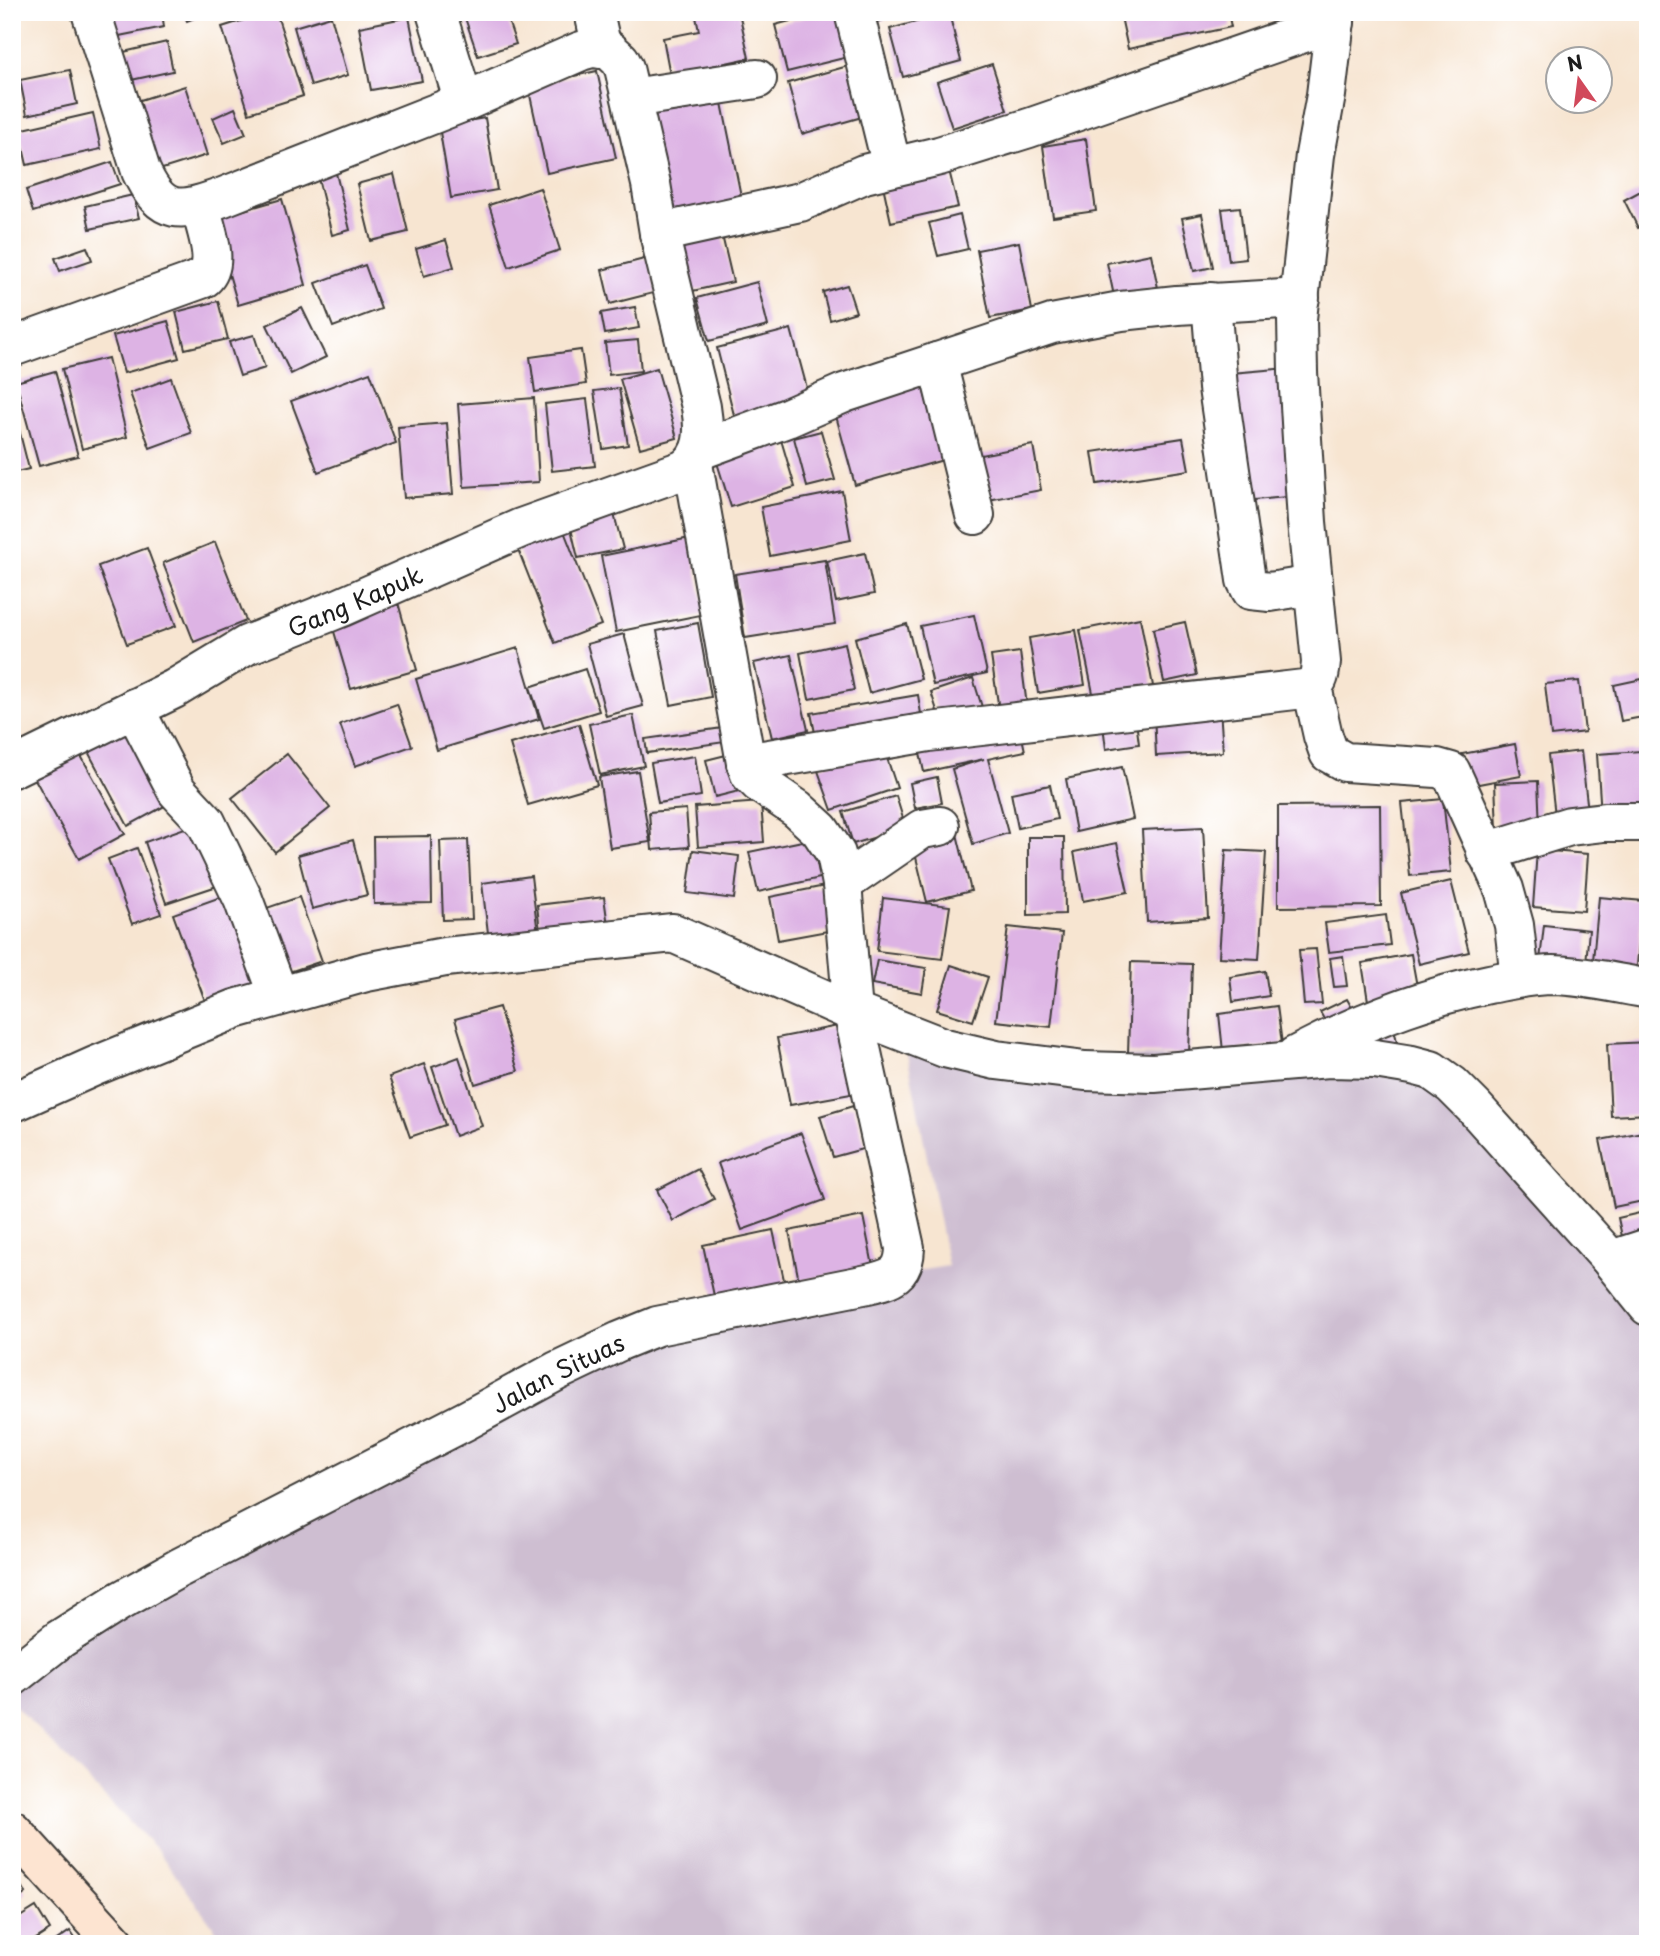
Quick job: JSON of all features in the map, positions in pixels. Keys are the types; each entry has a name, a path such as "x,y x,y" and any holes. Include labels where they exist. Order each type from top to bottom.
{"main road":[{"path":"18,1847 116,1944"}],"street":[{"path":"91,12 141,171 157,199 168,206 182,209 200,205 464,102 581,51 609,50 620,60 632,98 659,233 701,407 704,426 696,457 746,763 750,774 797,809 829,841 836,854 842,884 853,1012"},
{"path":"436,12 464,102"},
{"path":"594,12 603,49"},
{"path":"854,12 892,167"},
{"path":"659,233 800,202 864,174 939,156 1042,124 1336,17 1315,155 1297,319 1298,372 1321,662 1318,681 1312,687 929,732 746,763"},
{"path":"632,98 757,79"},
{"path":"12,347 204,278 211,272 213,262 200,205"},
{"name":"Gang Kapuk","path":"12,768 174,689 247,645 342,607 487,541 683,470 696,457 844,393 1052,324 1121,311 1211,302 1300,298"},
{"path":"1211,302 1218,388 1246,580 1251,590 1270,592 1313,585"},
{"path":"937,362 975,514"},
{"path":"1312,687 1329,753 1345,762 1437,768 1451,772 1504,889 1514,925 1520,978"},
{"path":"134,708 177,791 206,822 243,899 279,996"},
{"path":"1486,852 1570,826 1604,822 1648,822"},
{"path":"842,884 922,829 940,825"},
{"path":"12,1102 210,1019 279,996 366,972 445,957 673,933 853,1012 946,1048 996,1060 1085,1071 1154,1073 1329,1058 1375,1059 1431,1070 1452,1085 1474,1107 1611,1260 1648,1306"},
{"path":"1283,1063 1341,1032 1402,1007 1444,994 1520,978 1552,975 1648,989"},
{"name":"Jalan Situas","path":"12,1677 60,1639 179,1568 557,1371 620,1341 657,1326 868,1284 898,1272 905,1261 905,1248 853,1012"},
{"path":"1611,1260 1648,1248"}],"shaded area":[{"path":"902,1028 1098,1056 1431,1056 1648,1300 1648,1944 226,1944 158,1851 12,1703 12,1658 624,1318 948,1266"}],"building":[{"path":"109,12 162,12 164,27 114,37"},
{"path":"183,12 209,12 187,21"},
{"path":"276,12 303,96 249,113 222,27"},
{"path":"463,12 505,12 516,44 478,56"},
{"path":"695,12 739,12 749,58 670,75 663,38 699,31"},
{"path":"824,12 841,12 852,56 787,72 775,25"},
{"path":"861,12 909,12 909,13 865,25"},
{"path":"1120,12 1228,12 1231,27 1128,49"},
{"path":"949,13 961,61 903,77 890,29"},
{"path":"331,16 348,75 311,86 294,27"},
{"path":"409,17 422,81 371,90 359,27"},
{"path":"167,42 173,71 122,82 115,54"},
{"path":"855,64 869,115 802,134 788,83"},
{"path":"992,64 1007,110 952,128 937,82"},
{"path":"70,70 77,104 27,115 20,80"},
{"path":"597,71 616,158 547,173 528,86"},
{"path":"185,86 207,155 156,171 134,102"},
{"path":"720,93 743,206 670,221 647,107"},
{"path":"235,108 246,134 224,143 213,118"},
{"path":"93,113 101,149 27,165 19,130"},
{"path":"485,118 497,190 451,198 439,126"},
{"path":"1086,139 1096,211 1053,217 1043,146"},
{"path":"112,162 120,184 33,212 26,190"},
{"path":"334,165 350,230 332,235 316,170"},
{"path":"948,166 958,207 891,222 882,181"},
{"path":"394,174 408,232 371,241 357,184"},
{"path":"1648,187 1648,223 1638,228 1624,200"},
{"path":"540,188 560,250 509,267 489,205"},
{"path":"133,195 139,218 90,229 85,206"},
{"path":"282,199 306,285 238,305 213,219"},
{"path":"1240,207 1246,259 1229,261 1222,209"},
{"path":"1202,214 1213,267 1194,271 1182,218"},
{"path":"960,215 968,249 938,256 929,223"},
{"path":"721,231 733,282 688,292 675,242"},
{"path":"446,240 454,267 424,276 416,249"},
{"path":"1019,242 1032,310 990,318 977,250"},
{"path":"87,247 92,260 60,271 55,258"},
{"path":"1151,254 1158,288 1114,296 1107,263"},
{"path":"648,258 657,292 610,304 602,270"},
{"path":"365,265 381,309 333,327 316,283"},
{"path":"757,282 768,326 709,341 697,298"},
{"path":"847,285 856,312 830,320 823,292"},
{"path":"218,301 228,339 185,349 176,312"},
{"path":"635,307 639,328 605,334 601,313"},
{"path":"302,308 326,357 291,374 267,325"},
{"path":"168,321 179,358 124,373 113,336"},
{"path":"791,329 810,399 735,419 717,348"},
{"path":"254,335 265,368 240,376 229,342"},
{"path":"638,340 641,371 609,375 605,343"},
{"path":"581,350 586,384 535,392 530,357"},
{"path":"108,358 127,437 82,449 62,369"},
{"path":"657,368 677,438 640,448 620,379"},
{"path":"1288,368 1298,496 1243,501 1232,373"},
{"path":"55,371 78,456 39,466 16,382"},
{"path":"370,372 396,443 318,472 291,401"},
{"path":"171,378 191,433 150,448 130,393"},
{"path":"921,381 943,460 855,485 833,405"},
{"path":"619,388 628,445 603,449 594,391"},
{"path":"534,398 539,482 464,487 458,404"},
{"path":"587,399 595,466 552,471 545,404"},
{"path":"12,407 29,469 12,473"},
{"path":"447,423 453,494 404,498 398,427"},
{"path":"821,431 835,480 807,487 794,438"},
{"path":"779,433 795,487 731,507 714,453"},
{"path":"1183,438 1189,470 1097,484 1092,452"},
{"path":"1033,445 1041,490 983,501 975,456"},
{"path":"842,491 851,540 770,556 761,507"},
{"path":"612,506 623,549 578,558 568,516"},
{"path":"560,521 601,625 555,643 514,539"},
{"path":"690,538 705,614 616,632 601,556"},
{"path":"215,542 246,621 194,642 163,563"},
{"path":"147,548 176,626 127,644 98,566"},
{"path":"865,553 874,594 836,602 827,561"},
{"path":"825,560 835,624 745,638 735,574"},
{"path":"397,599 417,670 351,689 330,618"},
{"path":"974,615 987,673 933,685 920,626"},
{"path":"1140,618 1153,686 1094,698 1080,630"},
{"path":"1185,622 1197,675 1164,682 1153,629"},
{"path":"698,623 711,697 671,705 657,631"},
{"path":"907,624 921,679 869,693 855,638"},
{"path":"1076,630 1085,685 1038,693 1029,638"},
{"path":"624,634 643,706 606,716 587,644"},
{"path":"845,643 854,690 809,699 800,653"},
{"path":"518,648 539,719 437,750 416,679"},
{"path":"1020,652 1027,706 999,710 991,656"},
{"path":"791,655 808,730 772,738 754,663"},
{"path":"585,669 599,711 544,728 530,687"},
{"path":"973,678 982,707 940,720 931,692"},
{"path":"1642,679 1648,716 1621,721 1614,685"},
{"path":"1579,681 1585,732 1551,736 1545,684"},
{"path":"918,695 922,720 816,738 811,713"},
{"path":"397,704 412,746 355,766 340,724"},
{"path":"1220,708 1223,752 1156,756 1154,712"},
{"path":"1135,713 1139,744 1106,749 1102,717"},
{"path":"633,715 644,766 600,775 589,724"},
{"path":"130,723 172,802 128,826 85,746"},
{"path":"1019,723 1025,751 988,759 1008,833 973,844 952,769 984,759 924,772 918,744"},
{"path":"579,724 597,785 528,805 510,744"},
{"path":"723,728 725,742 647,753 645,739"},
{"path":"1515,744 1521,776 1468,786 1462,754"},
{"path":"883,746 897,788 832,810 817,768"},
{"path":"76,747 125,834 79,859 31,772"},
{"path":"1581,751 1589,820 1556,824 1548,755"},
{"path":"1641,751 1644,812 1601,815 1597,754"},
{"path":"738,752 747,789 715,797 706,760"},
{"path":"287,754 330,808 275,852 232,798"},
{"path":"695,756 701,796 658,803 651,763"},
{"path":"1122,767 1133,819 1076,832 1066,779"},
{"path":"638,771 650,842 610,848 599,777"},
{"path":"937,777 942,803 915,808 910,783"},
{"path":"1538,781 1540,828 1497,829 1495,783"},
{"path":"1050,785 1057,819 1018,828 1011,793"},
{"path":"896,796 906,828 853,844 843,812"},
{"path":"1443,799 1451,872 1410,876 1402,803"},
{"path":"761,802 764,842 698,847 695,807"},
{"path":"1380,805 1381,906 1278,907 1278,806"},
{"path":"686,809 689,847 652,850 649,812"},
{"path":"196,824 217,886 166,903 145,842"},
{"path":"1203,827 1208,918 1147,922 1142,830"},
{"path":"957,834 971,891 927,902 913,845"},
{"path":"431,836 432,903 374,904 373,837"},
{"path":"1028,837 1064,837 1065,914 1028,915"},
{"path":"812,839 820,878 758,892 749,852"},
{"path":"353,840 367,895 312,909 298,855"},
{"path":"468,840 472,919 443,920 440,841"},
{"path":"1117,843 1128,892 1083,901 1074,852"},
{"path":"137,848 161,914 132,924 108,859"},
{"path":"693,850 739,856 734,899 687,893"},
{"path":"1226,850 1266,852 1259,959 1219,957"},
{"path":"1537,850 1588,854 1584,911 1533,907"},
{"path":"531,876 538,934 489,941 482,883"},
{"path":"1451,881 1469,952 1419,964 1401,893"},
{"path":"825,886 833,930 778,940 770,897"},
{"path":"229,894 263,989 208,1009 173,914"},
{"path":"299,897 322,961 277,976 255,912"},
{"path":"604,897 609,933 541,941 537,905"},
{"path":"1599,897 1643,901 1636,975 1592,971"},
{"path":"883,898 950,906 942,959 877,951"},
{"path":"1386,915 1390,945 1329,952 1325,923"},
{"path":"1544,925 1589,930 1585,974 1539,969"},
{"path":"1008,927 1062,933 1051,1027 996,1021"},
{"path":"1316,949 1322,1004 1304,1005 1299,950"},
{"path":"1411,954 1418,992 1368,1001 1362,963"},
{"path":"1343,956 1347,986 1334,987 1330,958"},
{"path":"877,960 926,968 922,993 872,984"},
{"path":"1131,962 1192,964 1189,1055 1128,1053"},
{"path":"951,965 988,977 973,1021 937,1010"},
{"path":"1265,971 1269,996 1233,1002 1230,977"},
{"path":"1347,999 1352,1008 1325,1021 1320,1012"},
{"path":"1277,1006 1282,1044 1223,1051 1219,1014"},
{"path":"499,1007 518,1071 475,1084 455,1019"},
{"path":"838,1026 851,1094 790,1105 777,1038"},
{"path":"1395,1033 1398,1046 1357,1040"},
{"path":"1648,1042 1648,1114 1611,1116 1607,1044"},
{"path":"459,1057 482,1126 455,1136 432,1067"},
{"path":"424,1064 445,1125 410,1137 389,1077"},
{"path":"853,1106 866,1148 833,1157 820,1116"},
{"path":"1648,1131 1648,1200 1614,1207 1600,1140"},
{"path":"801,1133 825,1200 742,1230 718,1163"},
{"path":"698,1169 714,1199 673,1221 657,1190"},
{"path":"1648,1211 1648,1236 1623,1241 1618,1218"},
{"path":"863,1216 873,1266 799,1281 789,1231"},
{"path":"773,1230 786,1289 716,1305 703,1245"},
{"path":"12,1874 26,1893 12,1904"},
{"path":"36,1907 50,1930 28,1944 12,1944 12,1922"},
{"path":"70,1931 79,1944 51,1944"}]}
